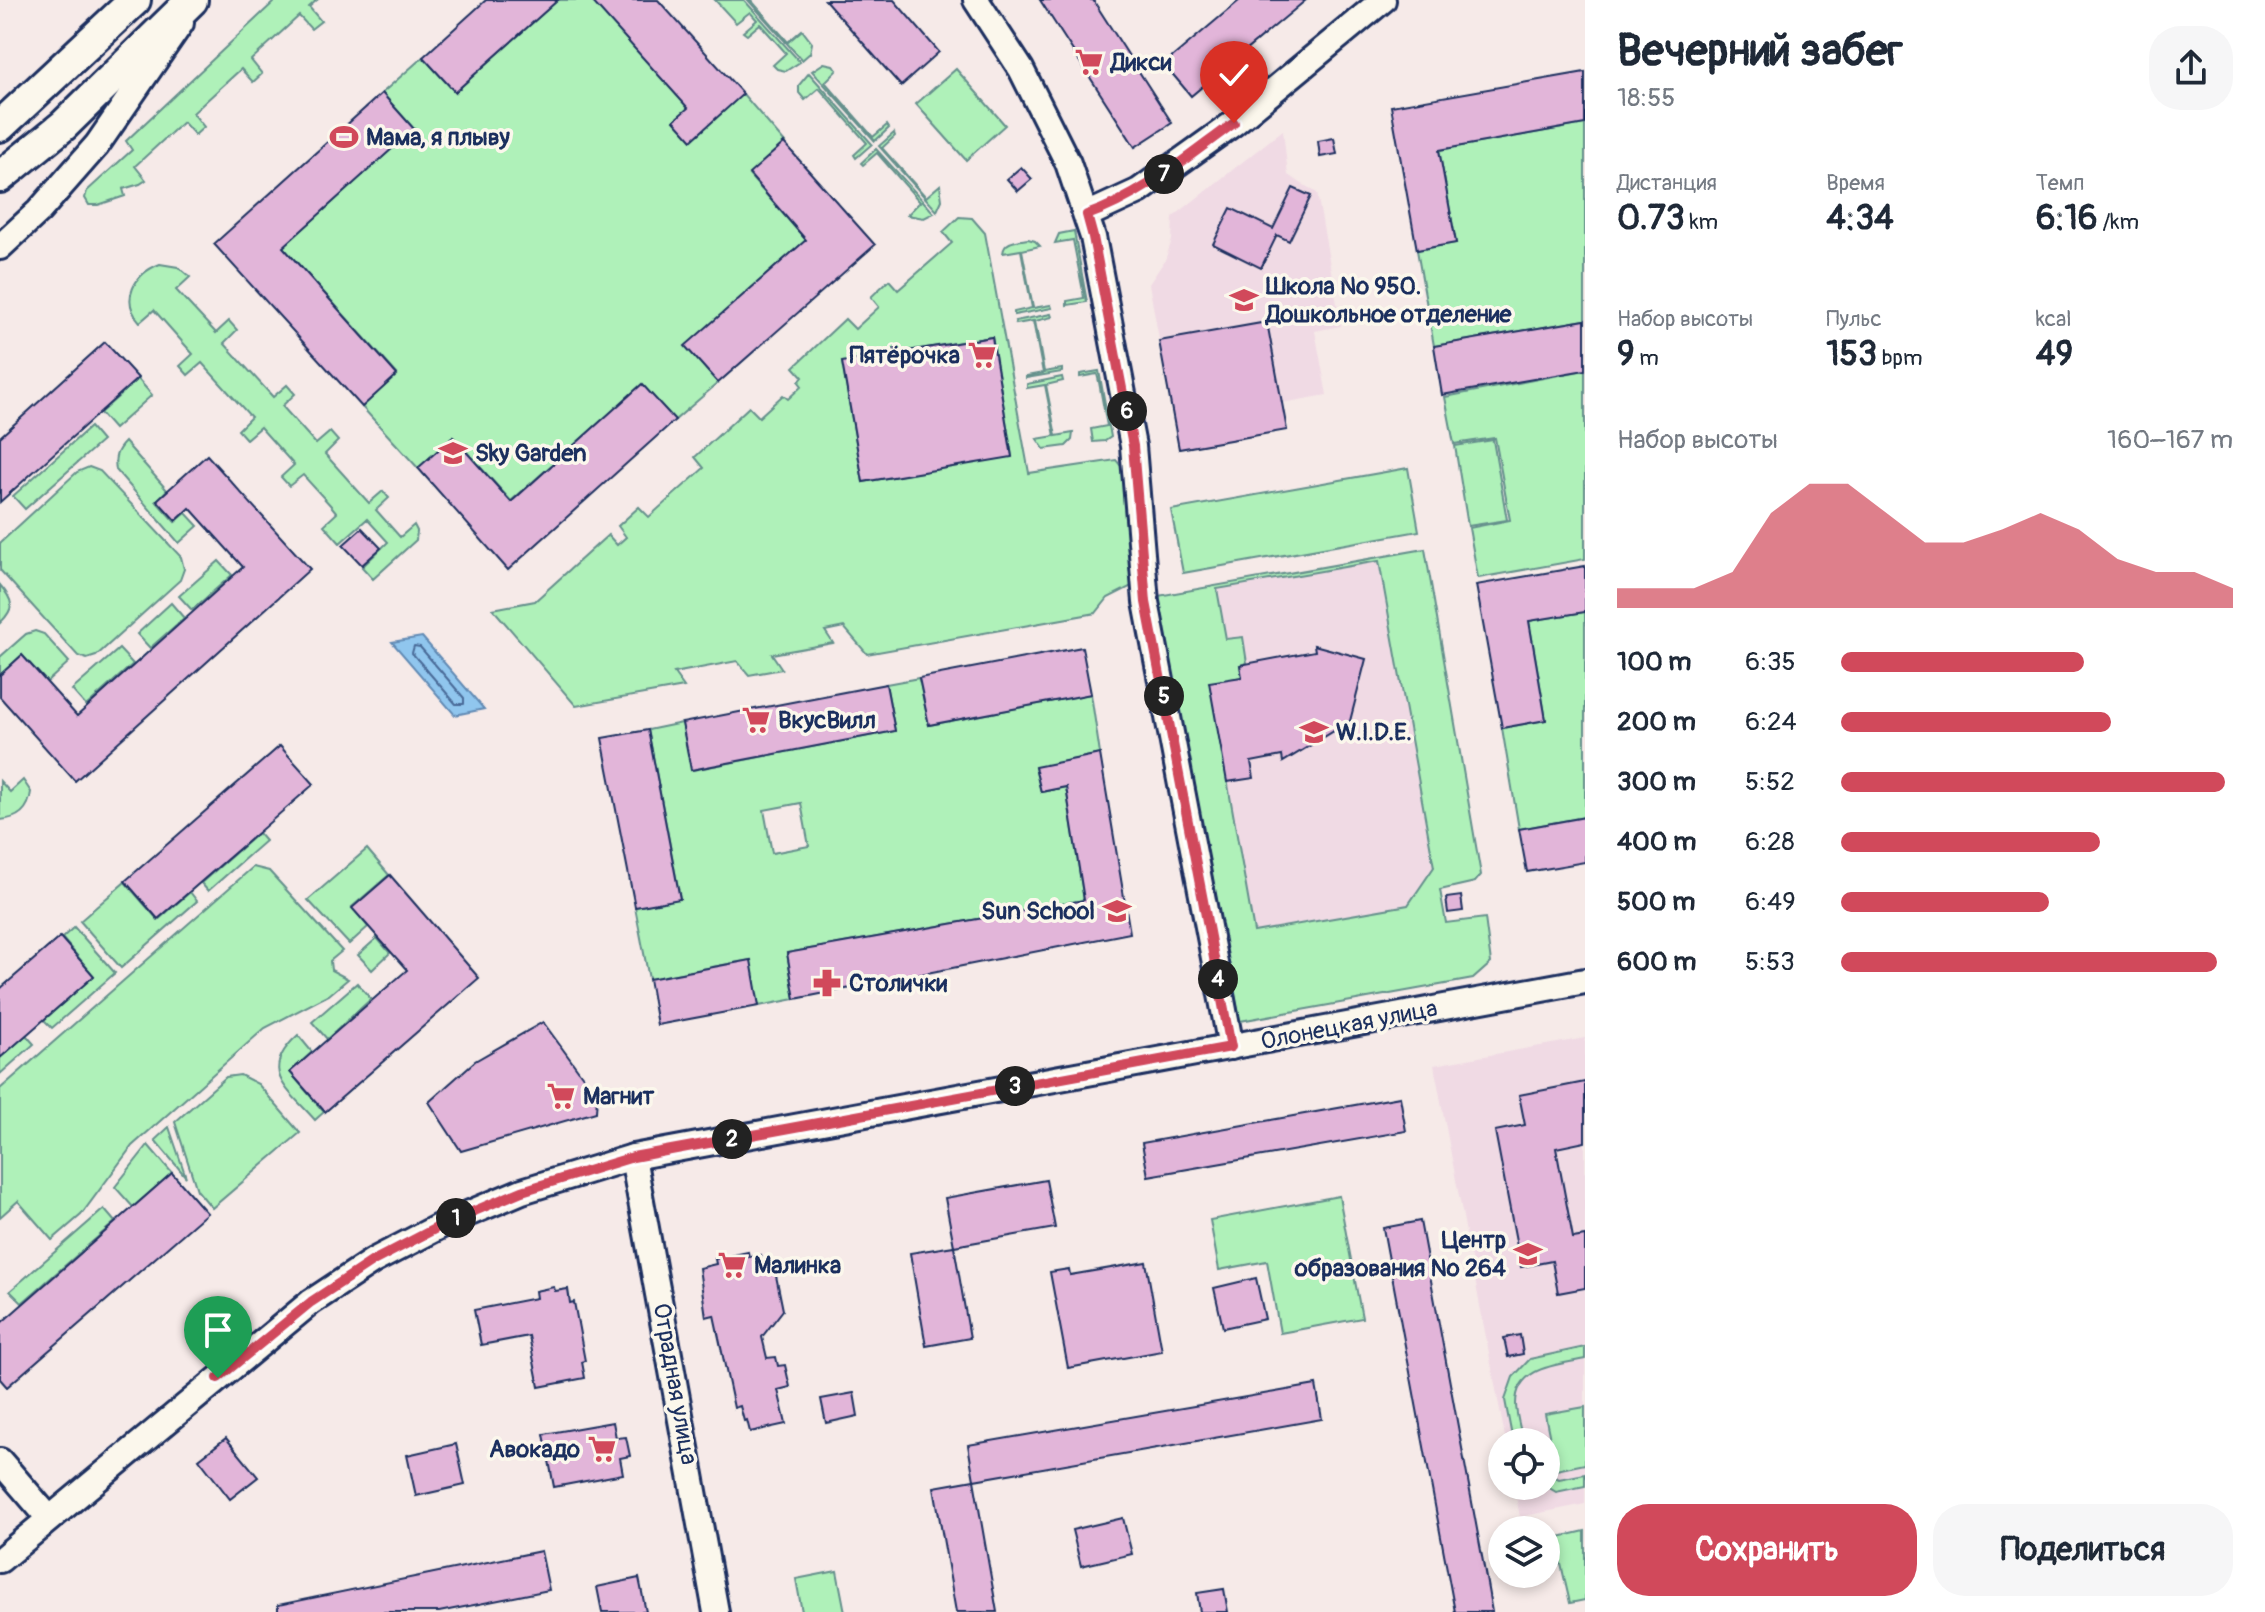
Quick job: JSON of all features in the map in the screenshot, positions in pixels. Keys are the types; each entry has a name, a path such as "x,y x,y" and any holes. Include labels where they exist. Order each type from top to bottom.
{"main road":[{"path":"0,126 135,0"},
{"path":"0,177 64,125 195,0"}],"street":[{"path":"0,247 39,211 97,145 195,0"},
{"path":"976,0 1021,69 1068,163 1093,237 1133,446 1146,602 1231,1047"},
{"path":"1087,215 1139,191 1234,123 1383,0"},
{"name":"Олонецкая улица","path":"0,1560 311,1302 373,1261 446,1223 522,1191 633,1157 1585,981"},
{"name":"Отрадная улица","path":"633,1157 716,1612"},
{"path":"0,1461 49,1518"}],"shaded area":[{"name":"Школа № 950. Дошкольное отделение","path":"1283,130 1288,175 1317,193 1341,326 1315,331 1327,395 1282,403 1287,430 1179,449 1149,284 1165,260 1172,240 1173,217"},
{"name":"W.I.D.E.","path":"1379,561 1434,867 1408,905 1254,932 1209,682 1226,640 1217,589"},
{"name":"Центр образования № 264","path":"1585,1038 1585,1504 1520,1516 1517,1500 1560,1500 1560,1428 1503,1428 1434,1065"}],"green space":[{"path":"276,0 317,0 309,7 321,21 311,29 299,16 251,60 262,74 253,82 241,69 193,113 204,127 195,135 183,122 135,166 146,180 123,189 125,196 89,205 85,198 87,191 132,150 126,141"},
{"path":"558,0 591,0 743,94 785,143 749,175 806,240 686,346 718,383 675,420 642,385 511,501 453,437 418,468 362,407 397,374 283,247 414,129 382,93 423,57 455,92"},
{"path":"715,0 744,0 800,62 786,71 777,69 773,65 786,53 760,24 747,35 743,32 757,20 750,12 736,23"},
{"path":"748,0 788,42 802,30 812,43 810,53 802,60"},
{"path":"824,63 833,65 837,70 825,82 873,137 887,125 889,128 875,141 812,71"},
{"path":"956,69 1005,125 966,160 916,104"},
{"path":"809,73 872,144 856,158 854,155 867,143 819,88 805,100 799,93 799,85"},
{"path":"1585,124 1585,320 1434,346 1417,250 1456,243 1439,150"},
{"path":"894,133 895,136 882,148 926,197 940,185 942,200 937,211 879,146"},
{"path":"876,149 934,213 924,218 907,215 920,202 877,153 863,165 861,163"},
{"path":"959,217 972,218 985,233 1029,473 1116,460 1124,470 1132,586 1108,598 1096,613 867,654 844,627 825,631 833,643 772,654 782,669 749,675 737,661 674,673 684,687 576,706 493,609 535,601 608,535 617,545 626,537 618,526 639,507 649,517 704,468 695,457 749,407 759,417 783,395 788,399 802,386 799,382 803,377 794,367 845,319 855,329 879,307 871,297 889,280 898,290 952,243 943,232","holes":["992,337 1012,456 863,482 842,362"]},
{"path":"1074,231 1087,302 1067,305 1067,301 1084,298 1083,291 1073,240 1055,243 1059,234"},
{"path":"1028,239 1040,246 1022,250 1033,308 1051,305 1052,308 1014,315 1014,312 1032,308 1021,250 1003,253 1008,244"},
{"path":"160,264 178,267 190,277 176,290 216,333 229,321 237,330 224,343 273,397 287,385 295,394 282,406 316,444 330,432 338,441 325,454 369,503 383,491 389,498 376,510 400,537 414,525 416,540 373,579 362,567 388,542 367,519 340,543 324,525 337,513 332,507 303,475 289,486 281,477 294,465 260,427 246,439 238,430 251,417 202,363 188,375 180,366 193,354 154,310 140,322 134,314 131,305 133,288 143,274"},
{"path":"1051,314 1052,317 1035,321 1044,372 1062,369 1062,372 1026,378 1043,373 1033,321 1016,324 1015,321"},
{"path":"1585,370 1585,559 1478,578 1469,528 1510,520 1495,438 1454,444 1445,397"},
{"path":"1099,371 1111,437 1093,442 1091,429 1107,426 1099,382 1097,374 1080,377 1080,374"},
{"path":"1062,377 1063,381 1046,385 1056,436 1073,433 1072,440 1066,446 1044,449 1037,439 1055,436 1045,385 1027,388 1027,384"},
{"path":"138,379 152,395 114,429 100,413"},
{"path":"90,427 102,441 25,509 13,496"},
{"path":"1493,440 1507,520 1468,526 1455,446"},
{"path":"125,442 167,490 156,501 175,522 186,513 198,526 179,543 116,470 116,455"},
{"path":"89,467 100,471 181,557 184,569 180,580 96,656 87,659 78,656 0,570 0,543 77,472"},
{"path":"1408,468 1419,531 1183,573 1171,510"},
{"path":"1425,549 1481,875 1475,882 1440,890 1446,923 1485,918 1491,963 1473,979 1240,1021 1158,596","holes":["1379,561 1434,867 1408,905 1254,932 1210,683 1242,677 1240,665 1247,663 1243,637 1226,639 1217,589"]},
{"path":"219,561 232,575 192,610 179,596"},
{"path":"0,585 11,604 9,613 0,623"},
{"path":"171,603 184,618 150,648 137,634"},
{"path":"1585,612 1585,817 1519,829 1502,728 1546,720 1529,621"},
{"path":"35,631 44,634 69,662 47,682 22,655 0,675 0,657 26,634"},
{"path":"119,649 133,664 86,706 72,690"},
{"path":"919,678 929,725 1091,694 1100,754 1035,768 1041,792 1066,787 1084,900 787,953 795,999 759,1006 750,960 649,979 635,907 680,898 648,730 682,723 692,770 895,731 886,684","holes":["801,803 809,846 772,853 764,810"]},
{"path":"23,780 31,792 28,804 12,818 0,820 0,781 10,792"},
{"path":"258,833 265,841 208,891 201,883"},
{"path":"367,849 389,875 352,907 368,927 349,944 308,900"},
{"path":"253,867 269,871 342,951 330,961 331,970 348,979 329,995 265,1028 132,1146 81,1215 52,1240 18,1201 0,1217 0,1089"},
{"path":"125,882 158,920 190,892 197,901 121,968 80,921"},
{"path":"74,927 115,973 52,1028 44,1020 94,976 62,938"},
{"path":"377,938 390,953 372,970 358,955"},
{"path":"357,983 371,999 327,1039 312,1022"},
{"path":"26,1035 34,1044 0,1074 0,1058"},
{"path":"298,1035 312,1052 290,1072 324,1112 315,1120 287,1089 278,1070 286,1048"},
{"path":"240,1075 258,1084 300,1133 212,1208 197,1190 175,1122 226,1077"},
{"path":"169,1127 186,1177 155,1140"},
{"path":"148,1145 172,1173 133,1207 115,1187"},
{"path":"1339,1196 1362,1318 1280,1333 1267,1261 1219,1270 1210,1220"},
{"path":"104,1209 115,1222 22,1303 10,1291"},
{"path":"1585,1347 1585,1359 1540,1370 1523,1382 1516,1404 1520,1428 1510,1428 1505,1400 1513,1377 1530,1359"},
{"path":"1585,1407 1585,1464 1560,1469 1560,1428 1548,1428 1545,1414"},
{"path":"1585,1474 1585,1486 1560,1491 1560,1479"},
{"path":"1585,1531 1585,1600 1570,1603 1560,1560 1560,1537"},
{"path":"837,1571 845,1612 802,1612 796,1579"}],"water":[{"path":"422,637 484,709 455,715 392,642"}],"building":[{"path":"486,0 558,0 455,92 423,57"},
{"path":"591,0 658,0 743,94 692,140 674,120 688,108"},
{"path":"825,0 894,0 939,52 901,86"},
{"path":"1040,0 1093,0 1172,123 1135,147"},
{"path":"1240,0 1306,0 1191,96 1164,64"},
{"path":"1585,72 1585,124 1439,150 1456,243 1417,250 1391,106"},
{"path":"382,93 414,129 283,247 397,375 362,407 214,244"},
{"path":"1334,138 1337,154 1320,157 1318,141"},
{"path":"784,143 875,245 718,383 685,346 806,240 749,174"},
{"path":"1021,167 1032,179 1018,191 1007,179"},
{"path":"1293,188 1311,196 1289,241 1277,235 1261,268 1213,244 1231,208 1273,229"},
{"path":"1585,320 1585,370 1442,395 1434,346"},
{"path":"1267,322 1287,430 1179,449 1159,341"},
{"path":"992,337 1012,457 863,482 842,362"},
{"path":"105,342 138,378 0,502 0,437"},
{"path":"642,384 675,420 508,570 418,468 453,437 511,502"},
{"path":"207,455 310,569 75,781 0,697 0,675 22,655 77,716 243,567 190,508 176,521 157,500"},
{"path":"362,528 381,548 362,565 343,545"},
{"path":"1585,566 1585,612 1529,621 1546,720 1502,728 1476,585"},
{"path":"1314,645 1366,659 1350,721 1283,762 1282,756 1251,762 1254,778 1227,782 1209,682 1242,677 1240,665 1315,651"},
{"path":"1082,647 1091,694 929,725 919,678"},
{"path":"886,684 895,731 691,770 682,723"},
{"path":"648,730 680,899 635,907 602,738"},
{"path":"280,746 314,784 158,919 125,881"},
{"path":"1100,754 1130,933 795,999 787,953 1084,900 1066,787 1041,792 1035,767"},
{"path":"1585,817 1585,862 1527,872 1519,829"},
{"path":"390,875 479,978 325,1112 290,1072 407,970 352,908"},
{"path":"1461,896 1463,911 1448,913 1446,898"},
{"path":"60,937 94,976 0,1058 0,989"},
{"path":"751,960 759,1006 657,1025 649,979"},
{"path":"543,1022 597,1096 596,1112 461,1151 429,1102 475,1061"},
{"path":"1585,1082 1585,1142 1556,1148 1573,1238 1585,1236 1585,1288 1558,1293 1552,1261 1521,1267 1495,1131 1525,1125 1519,1095"},
{"path":"1400,1097 1406,1131 1148,1176 1142,1143"},
{"path":"172,1173 207,1213 7,1387 0,1379 0,1324"},
{"path":"1046,1180 1055,1228 954,1246 945,1198"},
{"path":"1420,1221 1492,1612 1455,1612 1383,1228"},
{"path":"954,1246 970,1338 926,1346 910,1253"},
{"path":"748,1252 749,1257 761,1255 763,1263 773,1261 783,1310 762,1337 767,1358 776,1357 778,1366 785,1365 790,1387 778,1390 786,1424 750,1432 740,1406 734,1408 714,1315 706,1317 699,1268 716,1264 715,1259"},
{"path":"1146,1262 1162,1351 1068,1368 1050,1272 1069,1269 1070,1275"},
{"path":"1256,1278 1265,1319 1223,1328 1214,1288"},
{"path":"554,1287 555,1291 568,1289 570,1303 574,1302 585,1361 582,1362 585,1378 539,1387 529,1336 481,1345 474,1310 536,1298 535,1291"},
{"path":"1520,1335 1523,1354 1508,1357 1504,1338"},
{"path":"1316,1385 1322,1419 974,1480 968,1445"},
{"path":"854,1393 858,1416 826,1423 821,1399"},
{"path":"613,1422 616,1438 626,1437 630,1456 620,1458 623,1474 554,1487 544,1434"},
{"path":"226,1438 258,1477 230,1499 199,1459"},
{"path":"456,1444 465,1485 416,1496 407,1455"},
{"path":"974,1480 997,1612 956,1612 934,1487"},
{"path":"1123,1518 1132,1554 1081,1566 1072,1530"},
{"path":"541,1551 549,1590 439,1612 278,1612 278,1605"},
{"path":"639,1578 646,1612 602,1612 597,1587"},
{"path":"1224,1589 1228,1612 1200,1612 1197,1593"}],"place":[{"name":"Дикси","path":"1089,62"},
{"name":"Мама, я плыву","path":"344,137"},
{"name":"Школа № 950. Дошкольное отделение","path":"1244,300"},
{"name":"Пятёрочка","path":"982,355"},
{"name":"Sky Garden","path":"453,453"},
{"name":"ВкусВилл","path":"756,720"},
{"name":"W.I.D.E.","path":"1314,732"},
{"name":"Sun School","path":"1117,911"},
{"name":"Столички","path":"827,983"},
{"name":"Магнит","path":"561,1096"},
{"name":"Центр образования № 264","path":"1528,1254"},
{"name":"Малинка","path":"732,1265"},
{"name":"Авокадо","path":"602,1449"}],"route":[{"path":"218,1378 311,1302 373,1261 446,1223 522,1191 633,1157 1231,1047 1146,602 1133,446 1087,215 1139,191 1234,123"}]}
